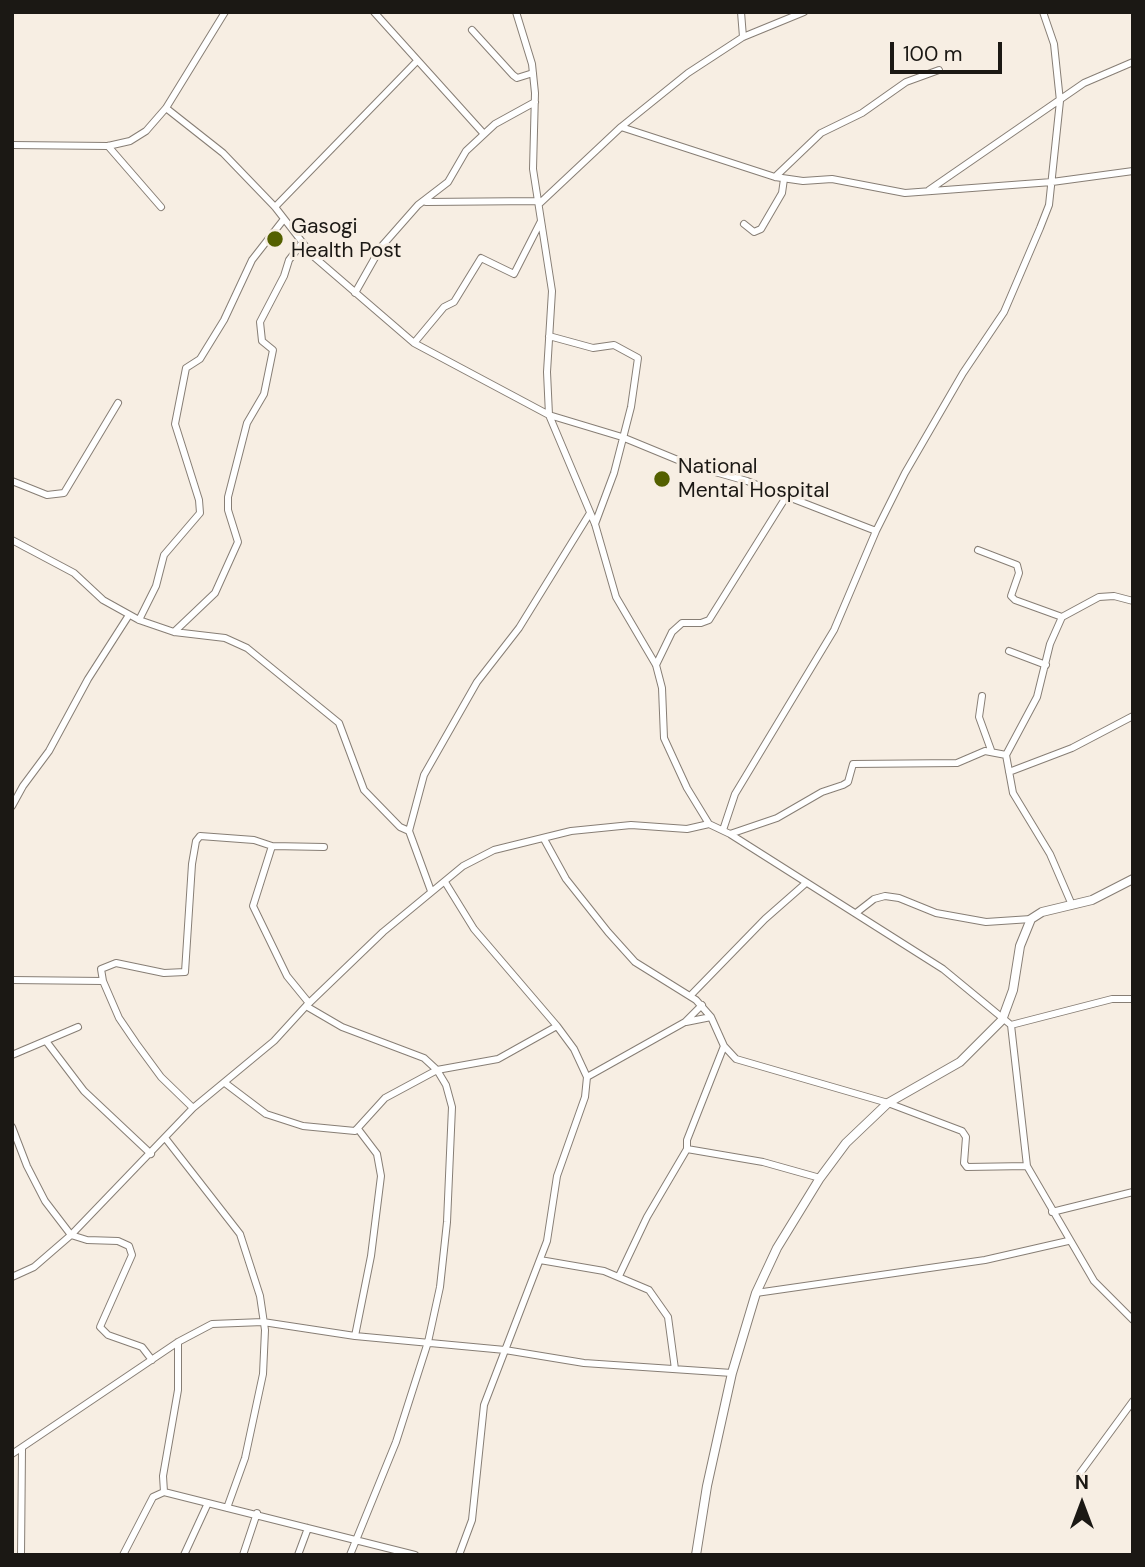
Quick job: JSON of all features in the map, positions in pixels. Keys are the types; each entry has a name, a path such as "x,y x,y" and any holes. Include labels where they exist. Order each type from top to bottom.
{"street":[{"path":"12,145 108,146 130,141 146,131 166,108 225,12"},
{"path":"374,12 484,134"},
{"path":"516,12 533,73 536,102 533,169 552,291 549,415 595,524 616,597 656,665 662,688 664,737 687,788 709,824 730,834 856,912 943,969 1002,1020 1012,1025 1059,1016 1112,999 1133,999"},
{"path":"741,12 743,37"},
{"path":"424,202 539,203 621,127 688,73 743,37 804,12"},
{"path":"723,830 735,794 834,630 876,531 963,373 1004,312 1049,205 1060,101 1054,44 1043,12"},
{"path":"472,30 517,78 533,73"},
{"path":"275,207 417,61"},
{"path":"928,191 1084,83 1133,61"},
{"path":"775,177 821,133 862,113 906,82 939,70"},
{"path":"355,293 381,247 418,205 448,181 459,159 495,124 536,102"},
{"path":"166,108 201,133 275,207 302,243 414,344 549,415 622,437 690,466 747,481 876,531"},
{"path":"621,127 775,177 832,179 905,193 1052,182 1133,171"},
{"path":"108,146 161,206"},
{"path":"744,224 754,232 761,229 782,193 784,179"},
{"path":"139,620 156,586 164,555 200,513 199,500 175,424 186,368 200,359 224,320 253,260 284,219"},
{"path":"414,344 444,307 454,302 481,258 514,274 541,220"},
{"path":"174,632 215,593 238,542 228,510 228,497 247,423 264,394 273,350 262,341 260,322 284,276 289,260 302,243"},
{"path":"549,336 593,348 614,345 638,358 631,407 614,473 595,524"},
{"path":"12,481 47,495 64,493 118,403"},
{"path":"656,665 672,632 682,623 709,620 786,498"},
{"path":"431,891 409,831 416,795 432,755 458,718 477,682 525,619 590,513"},
{"path":"12,540 74,573 103,600 129,615 174,632 235,642 301,689 339,723 364,790 400,827 409,831"},
{"path":"978,550 1017,565 1019,573 1012,596 1015,600 1062,617"},
{"path":"1072,905 1050,854 1013,793 1006,755 1029,714 1055,628 1062,617 1099,597 1114,596 1133,601"},
{"path":"12,806 49,751 88,679 129,615"},
{"path":"1009,651 1046,665"},
{"path":"982,696 979,717 990,750"},
{"path":"1009,772 1072,748 1133,716"},
{"path":"730,834 777,818 822,792 843,785 848,782 853,764 957,763 990,750 1006,755"},
{"path":"12,1277 34,1267 71,1235 193,1108 274,1041 308,1005 431,891 463,866 494,850 571,831 631,825 687,829 709,824"},
{"path":"193,1108 160,1077 119,1018 103,981 101,969 116,963 164,973 185,972 192,864 200,836 254,841 272,846 324,847"},
{"path":"544,839 566,879 635,962 691,995 702,1005 711,1017 724,1046 736,1059 888,1103 962,1131 966,1137 964,1163 967,1167 1027,1166"},
{"path":"272,846 253,906 286,976 308,1005 342,1027 424,1058 437,1070 449,1096 453,1133 440,1287 428,1342 396,1442 350,1555"},
{"path":"856,912 874,899 885,896 898,898 936,913 986,922 1031,919 1042,912 1092,900 1133,879"},
{"path":"445,882 474,929 574,1049 587,1077 585,1097 556,1176 547,1241 484,1405 472,1520 459,1555"},
{"path":"691,995 765,919 806,883"},
{"path":"696,1555 707,1486 732,1373 756,1293 776,1248 820,1178 846,1143 888,1103 960,1062 1002,1020 1013,990 1020,946 1031,919"},
{"path":"12,980 103,981"},
{"path":"587,1077 685,1022 702,1005"},
{"path":"685,1022 711,1017"},
{"path":"1012,1025 1027,1166 1068,1241 1094,1281 1133,1320"},
{"path":"225,1083 267,1114 303,1126 343,1132 358,1129 385,1098 437,1070 498,1059 557,1026"},
{"path":"12,1055 78,1027"},
{"path":"46,1041 84,1090 151,1154"},
{"path":"619,1276 647,1217 687,1149 687,1140 724,1046"},
{"path":"12,1127 27,1166 51,1211 71,1235 87,1240 118,1241 129,1246 132,1255 100,1327 108,1335 142,1346 152,1360"},
{"path":"355,1336 372,1256 381,1176 377,1154 358,1129"},
{"path":"166,1139 240,1234 254,1271 263,1322 264,1374 248,1448 227,1508"},
{"path":"687,1149 763,1162 820,1178"},
{"path":"1052,1212 1133,1192"},
{"path":"756,1293 985,1260 1068,1241"},
{"path":"540,1260 619,1276 649,1290 658,1298 668,1317 675,1369"},
{"path":"12,1454 178,1342 212,1324 263,1322 355,1336 505,1350 573,1362 732,1373"},
{"path":"164,1492 163,1476 178,1390 178,1342"},
{"path":"1078,1476 1133,1401"},
{"path":"21,1555 22,1449"},
{"path":"123,1555 153,1497 164,1492 257,1513 415,1555"},
{"path":"184,1555 208,1503"},
{"path":"243,1555 257,1513"},
{"path":"298,1555 308,1528"}],"place":[{"name":"Gasogi Health Post","path":"275,239"},
{"name":"National Mental Hospital","path":"662,479"}]}
